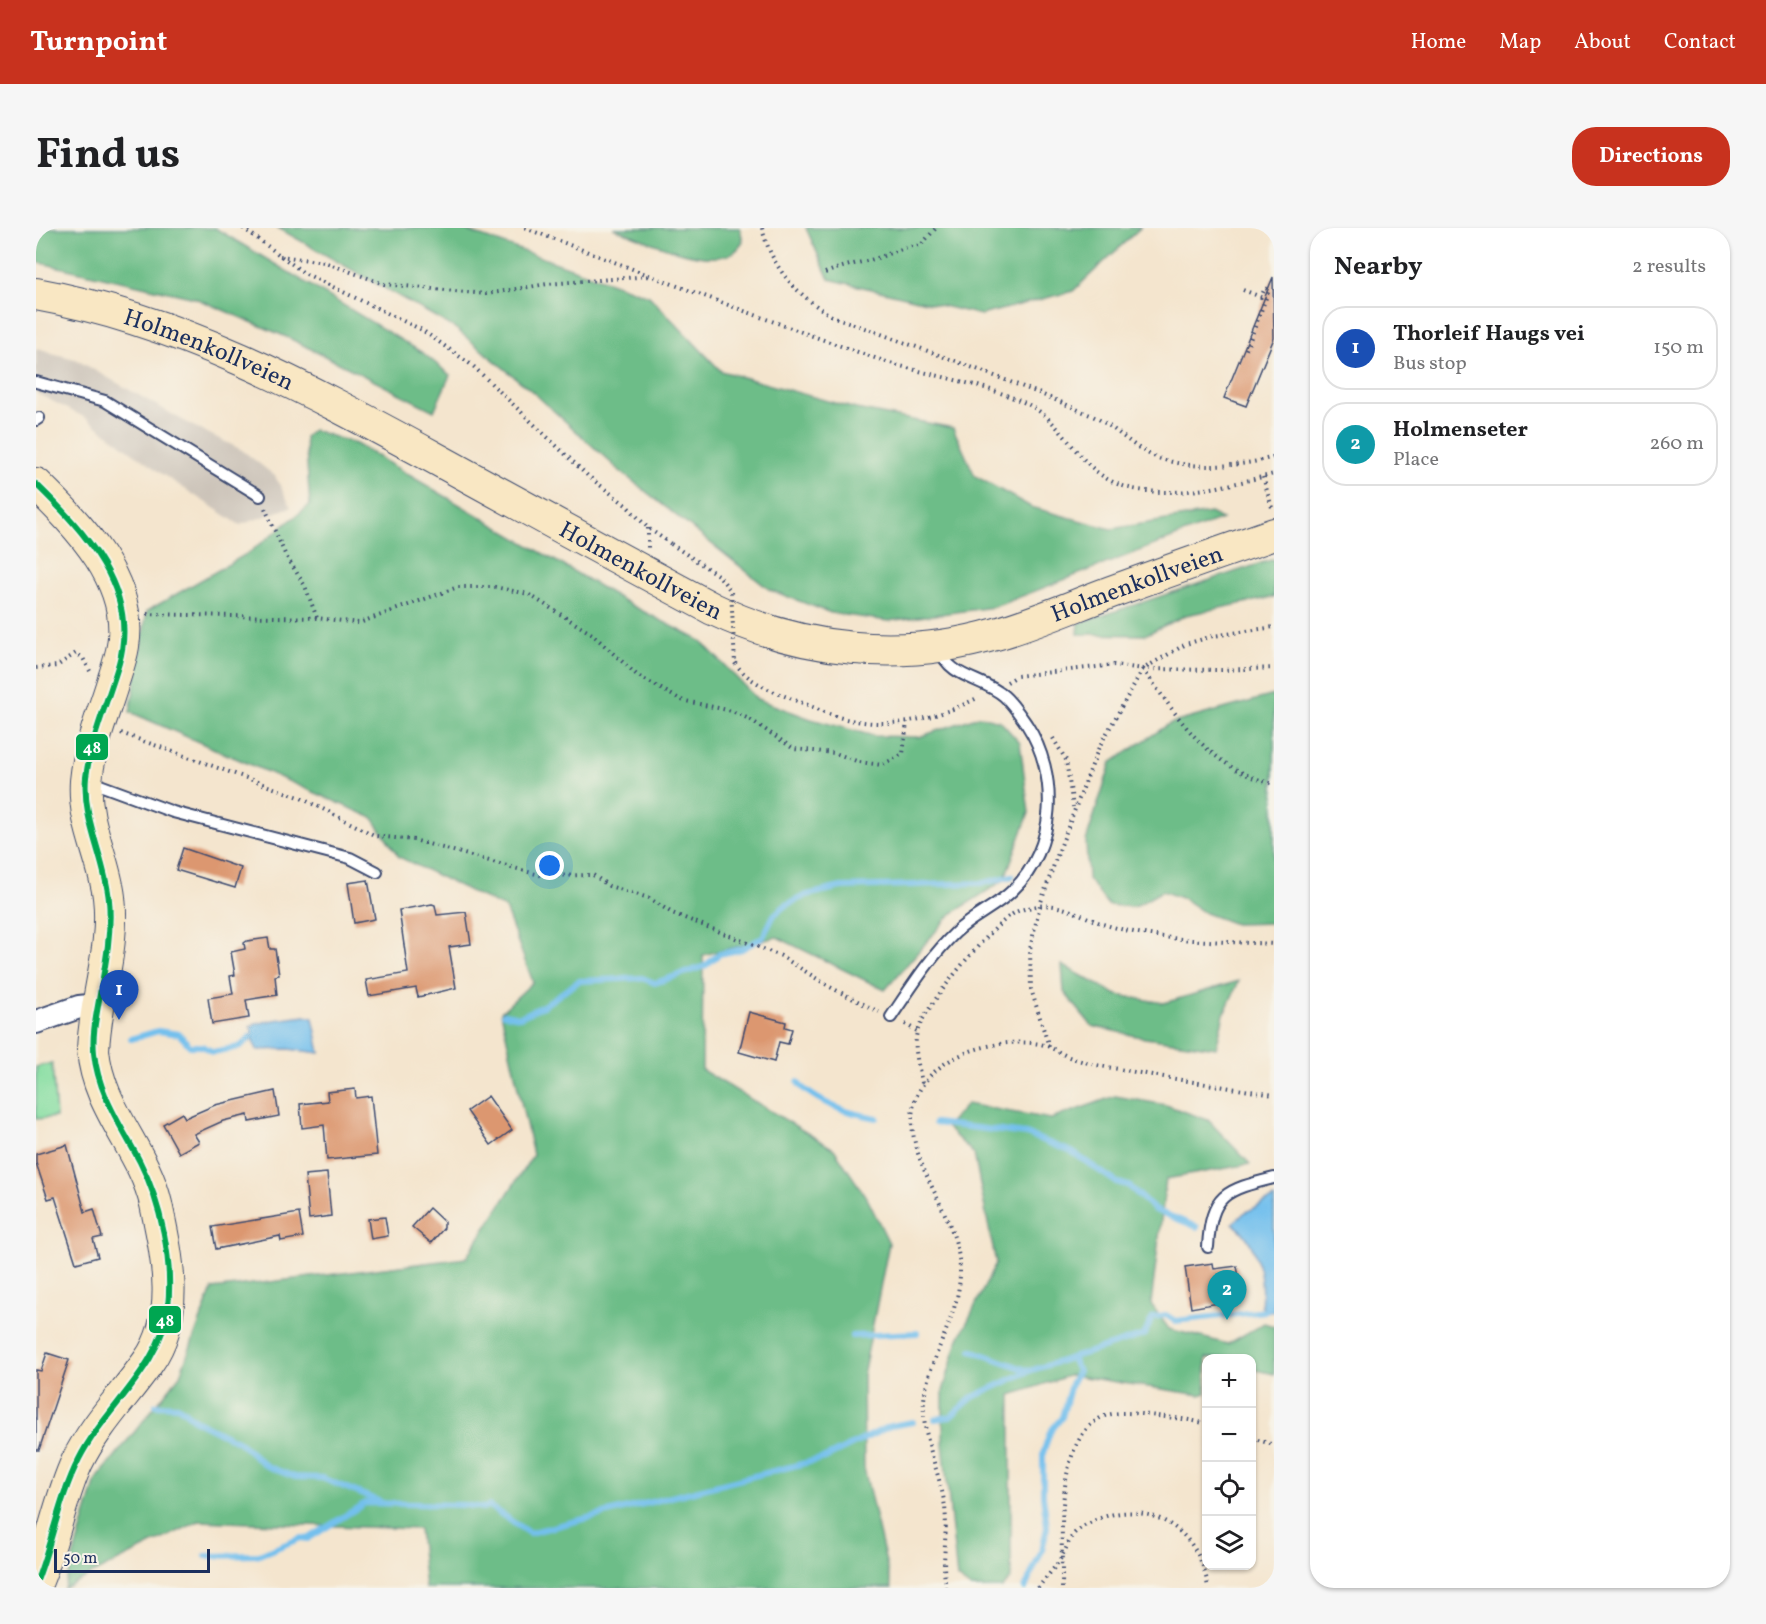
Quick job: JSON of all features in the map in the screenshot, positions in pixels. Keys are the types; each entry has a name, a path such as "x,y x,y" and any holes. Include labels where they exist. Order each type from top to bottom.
{"main road":[{"name":"Holmenkollveien","path":"36,294 92,306 159,325 265,368 651,576 747,624 790,637 838,647 900,650 939,646 996,634 1185,564 1274,534"},
{"path":"36,484 80,531 104,564 116,588 122,615 123,645 102,713 86,780 86,806 109,895 110,925 93,1032 94,1070 112,1114 144,1169 152,1189 166,1265 169,1307 167,1322 155,1352 100,1423 77,1462 43,1544 36,1583"}],"street":[{"path":"36,1022 79,1007 98,1005"}],"lane":[{"path":"36,382 105,401 260,496"},
{"path":"891,1017 949,939 964,925 1004,898 1020,883 1036,857 1044,834 1049,785 1042,755 1020,715 994,689 953,669 943,659 939,646"},
{"path":"86,780 106,785 140,801 172,812 350,858 377,872"},
{"path":"1208,1247 1210,1216 1219,1201 1237,1188 1274,1178"}],"path":[{"path":"243,228 280,256 327,286 422,330 458,355 496,387 588,476 626,505 648,528 719,576 731,591 735,663 746,675 762,686 836,716 877,724 907,723 955,710 1017,676 1028,674 1114,665 1143,669 1274,668"},
{"path":"525,228 894,364 991,390 1024,403 1045,415 1077,455 1095,471 1116,484 1140,490 1191,491 1234,485 1274,474"},
{"path":"762,228 766,245 776,265 792,286 806,300 832,316 1018,383 1096,417 1139,449 1161,459 1189,466 1235,464 1274,457"},
{"path":"825,273 848,263 867,261 910,245 921,245 936,228"},
{"path":"280,256 324,262 384,284 486,294 547,284 652,276"},
{"path":"1243,290 1261,297 1265,288 1269,290 1245,353"},
{"path":"1263,477 1274,515"},
{"path":"260,496 285,554 304,586 317,618"},
{"path":"122,615 153,613 213,617 235,615 317,618 359,623 458,587 495,587 528,594 592,634 638,676 681,700 732,711 751,720 794,749 835,753 859,762 882,765 903,754 907,723"},
{"path":"1049,1047 1031,989 1030,949 1040,905 1074,808 1099,747 1143,669 1186,644 1213,636 1274,627"},
{"path":"36,668 57,666 73,654 78,654 92,676 89,691 102,713 299,796 376,836 414,840 543,876 593,875 609,886 649,898 672,913 781,956 830,987 917,1031"},
{"path":"1143,669 1193,738 1232,767 1274,784"},
{"path":"922,1083 916,1049 917,1031 941,992 977,949 1016,912 1040,905 1061,909 1152,937 1200,942 1274,944"},
{"path":"946,1588 945,1507 926,1432 924,1401 927,1384 956,1295 960,1266 915,1138 913,1107 922,1083 938,1067 955,1057 1010,1043 1049,1047 1068,1056 1111,1068 1274,1095"},
{"path":"1062,1588 1068,1466 1079,1440 1089,1427 1104,1416 1133,1413 1202,1423"},
{"path":"1256,1440 1274,1445"},
{"path":"1038,1588 1063,1555 1075,1533 1096,1519 1111,1513 1145,1514 1179,1530 1201,1560 1208,1588"}],"shaded area":[{"path":"36,349 75,359 193,426 242,450 275,476 291,507 240,525 162,474 86,418 36,393"}],"green space":[{"path":"36,228 215,228 423,353 450,375 434,411 291,339 195,298 36,262"},
{"path":"278,228 459,228 649,296 721,371 856,409 953,428 975,476 1031,507 1111,529 1210,513 1222,519 994,607 888,621 831,613 770,590 620,471 534,393 455,328"},
{"path":"613,228 740,228 743,242 734,252 722,257 708,257 691,255 657,245"},
{"path":"806,228 1140,228 1073,291 981,315 829,279"},
{"path":"313,430 356,444 631,605 701,641 757,699 811,719 874,736 919,737 979,716 1000,721 1020,743 1029,813 1004,880 950,915 885,990 777,937 703,955 702,1070 834,1149 868,1200 889,1243 863,1375 864,1468 892,1588 425,1588 419,1529 199,1521 64,1588 96,1480 180,1375 212,1289 466,1258 533,1155 501,1012 533,982 505,908 399,857 373,818 130,712 147,611 250,552 310,505 305,437"},
{"path":"1274,559 1274,597 1186,615 1145,635 1078,634 1079,623"},
{"path":"1274,695 1274,923 1235,924 1205,913 1184,899 1162,891 1134,907 1108,905 1088,879 1086,841 1111,763 1169,724"},
{"path":"1062,965 1117,995 1164,1003 1239,981 1224,1014 1216,1048 1145,1038 1092,1026 1064,992"},
{"path":"52,1063 56,1117 36,1119 36,1067"},
{"path":"1115,1096 1166,1105 1208,1120 1250,1164 1166,1179 1151,1304 1169,1329 1228,1344 1264,1323 1274,1326 1274,1374 1256,1370 1256,1354 1202,1354 1202,1394 1200,1395 1071,1375 1011,1395 1011,1578 1002,1588 971,1588 957,1578 943,1443 943,1391 957,1343 996,1263 974,1154 946,1127 967,1104 1051,1119"}],"water":[{"path":"305,1016 313,1018 320,1053 288,1049 257,1050 251,1026"},
{"path":"1274,1198 1274,1312 1266,1311 1261,1306 1261,1284 1257,1261 1248,1239 1233,1224 1244,1213"}],"building":[{"path":"1273,277 1274,338 1246,406 1224,398"},
{"path":"183,848 241,868 235,888 176,870"},
{"path":"368,880 375,919 354,923 348,883"},
{"path":"435,905 437,915 466,912 471,944 449,947 456,988 418,997 416,988 369,996 366,980 408,973 399,910"},
{"path":"268,938 270,949 275,949 279,975 275,976 277,995 246,1000 249,1018 212,1024 208,998 233,994 230,976 235,975 231,952 245,949 244,943 247,941"},
{"path":"749,1012 786,1022 785,1027 792,1029 788,1044 779,1042 774,1062 739,1052"},
{"path":"355,1089 356,1098 371,1096 377,1155 327,1160 324,1125 302,1128 300,1104 328,1101 327,1092"},
{"path":"275,1091 279,1116 249,1122 248,1115 223,1121 194,1134 199,1142 179,1153 163,1124 182,1113 185,1118 215,1105"},
{"path":"488,1096 512,1130 491,1145 467,1111"},
{"path":"67,1145 85,1212 94,1209 102,1237 93,1239 98,1257 76,1263 55,1197 48,1199 36,1163 36,1154"},
{"path":"327,1173 331,1216 309,1219 305,1175"},
{"path":"429,1208 444,1222 444,1228 431,1243 412,1227"},
{"path":"299,1213 303,1237 281,1241 280,1236 216,1249 212,1227"},
{"path":"385,1217 388,1236 371,1239 368,1219"},
{"path":"1213,1263 1214,1269 1237,1266 1242,1294 1218,1297 1219,1303 1191,1308 1185,1267"},
{"path":"47,1353 69,1360 39,1450 36,1450 36,1370 41,1371"}],"waterway":[{"path":"504,1014 520,1017 543,1006 579,981 642,978 655,983 705,966 719,954 742,949 763,937 774,915 786,905 807,895 841,887 984,883 1012,876"},
{"path":"131,1039 158,1031 179,1034 190,1046 203,1046 213,1052 239,1047 250,1038"},
{"path":"798,1082 803,1089 835,1107 877,1118"},
{"path":"935,1123 1026,1134 1072,1152 1116,1182 1129,1186 1155,1210 1197,1227"},
{"path":"935,1419 950,1417 973,1397 1029,1371 1144,1335 1153,1317 1166,1315 1175,1321 1266,1311"},
{"path":"852,1336 917,1333"},
{"path":"971,1350 1029,1371"},
{"path":"1025,1588 1042,1550 1047,1527 1043,1496 1043,1453 1050,1432 1062,1417 1071,1384 1078,1371 1072,1358"},
{"path":"156,1405 178,1406 195,1420 239,1442 266,1466 295,1477 322,1478 381,1502"},
{"path":"206,1556 259,1555 301,1538 308,1539 365,1503 465,1505 483,1508 489,1506 529,1533 825,1458 890,1426 913,1422"}],"transit line":[{"name":"48","path":"36,484 89,542 115,587 122,611 123,636 119,663 96,734 86,777 87,808 107,884 110,912 94,1047 100,1082 154,1195 164,1233 169,1271 168,1307 155,1349 79,1459 61,1505 36,1583"}],"place":[{"name":"Thorleif Haugs vei","path":"119,1020"},
{"name":"Holmenseter","path":"1227,1320"}]}
